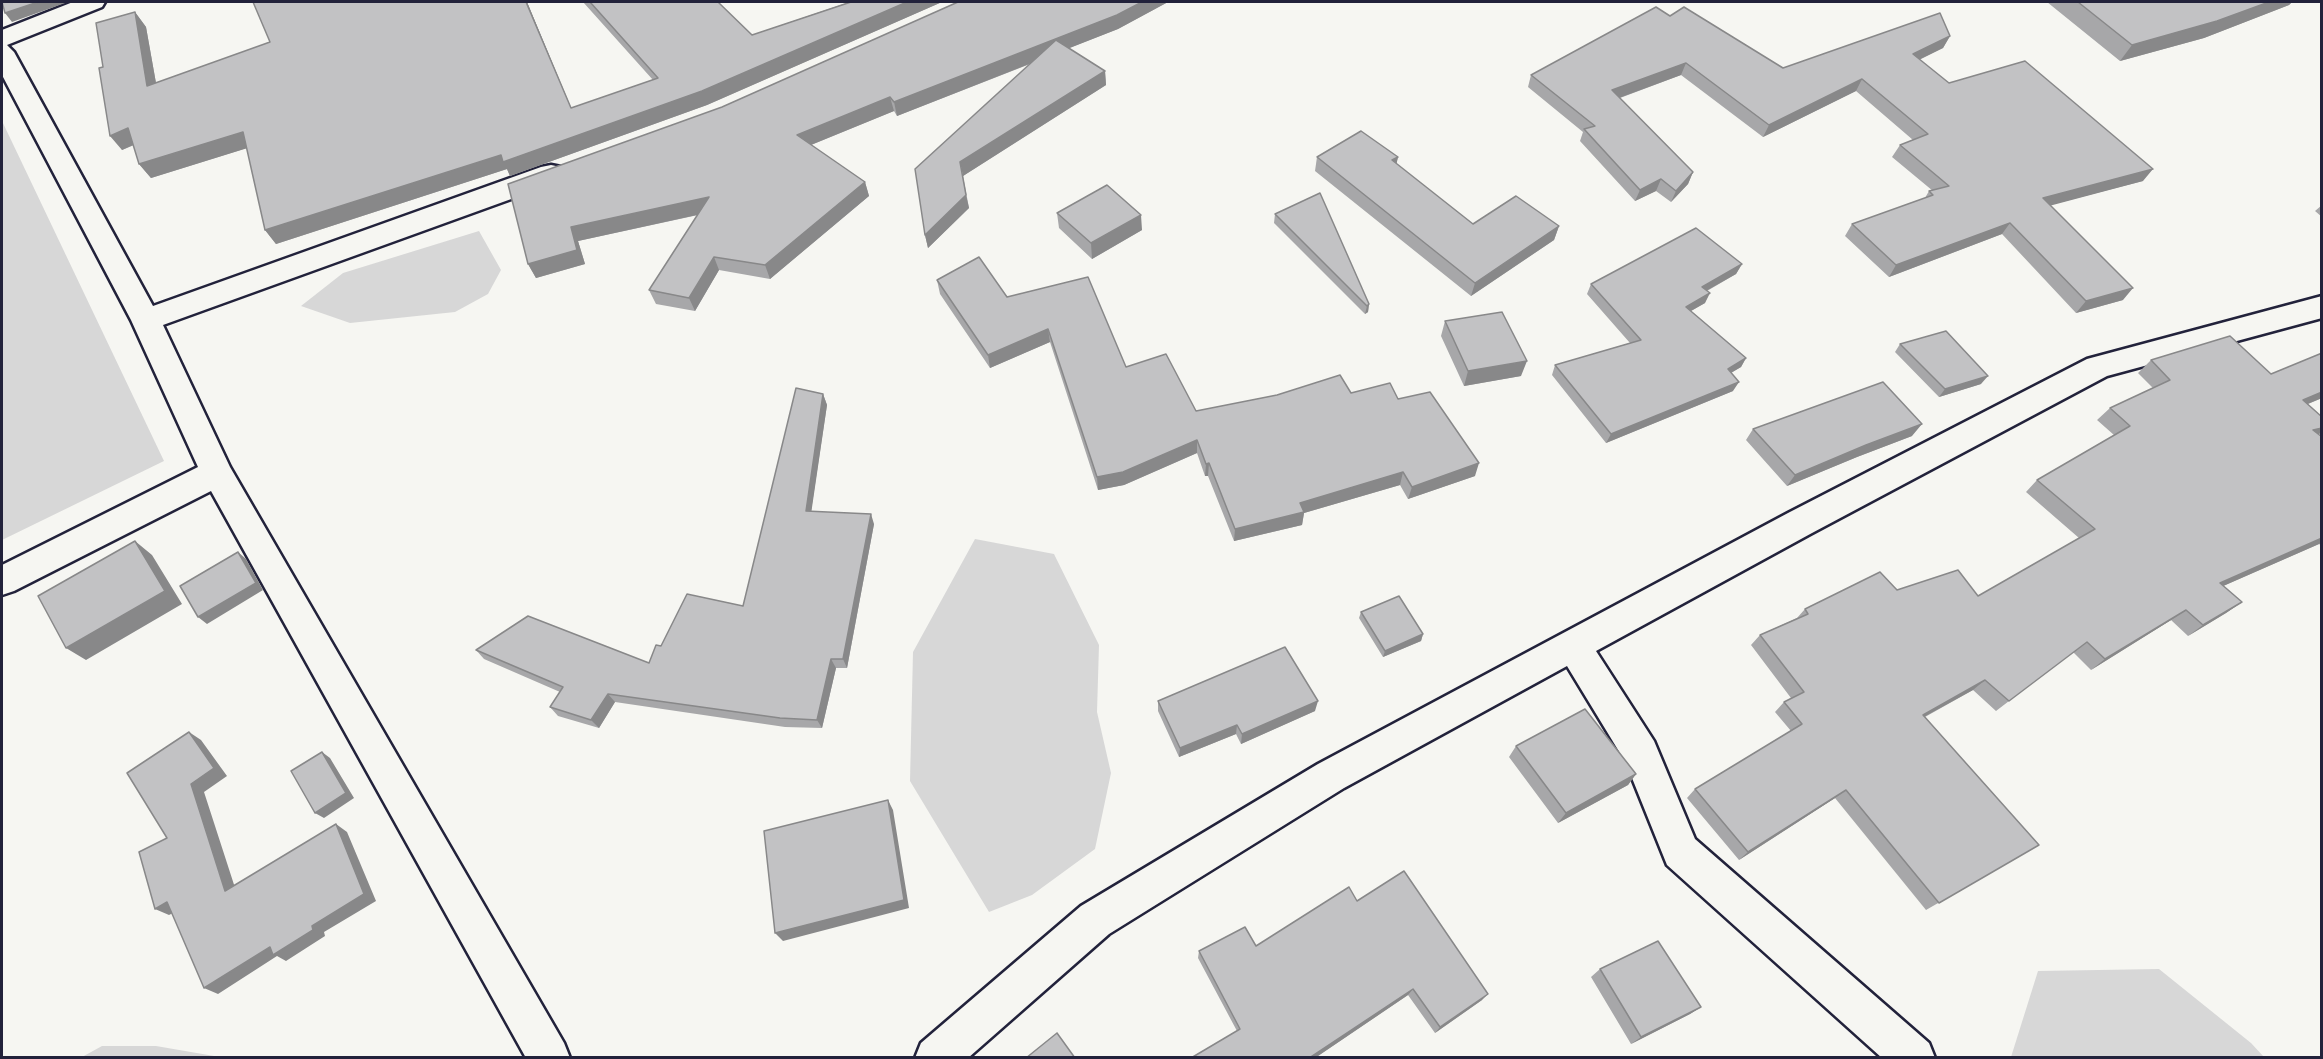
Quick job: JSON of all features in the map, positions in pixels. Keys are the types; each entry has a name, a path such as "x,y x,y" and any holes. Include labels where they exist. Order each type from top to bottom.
{"street":[{"path":"2,39 93,2"},
{"path":"2,52 146,320 217,473 549,1058"},
{"path":"146,320 569,167"},
{"path":"936,1058 1095,920 1331,776 1800,523 2098,367 2322,307"},
{"path":"2,581 217,473"},
{"path":"1574,645 1641,753 1682,852 1914,1058"}],"shaded area":[{"path":"2,121 164,461 2,540"},
{"path":"479,231 501,270 488,294 455,312 350,323 301,306 343,273"},
{"path":"975,539 1054,554 1099,645 1097,712 1111,773 1095,849 1032,895 989,912 910,781 913,652"},
{"path":"2159,969 2251,1043 2264,1057 2011,1057 2038,971"},
{"path":"102,1046 156,1046 220,1057 82,1057"}],"building":[{"path":"2,2 38,2 5,13"},
{"path":"253,2 526,2 571,108 658,78 590,2 718,2 752,35 851,2 907,2 702,91 503,162 501,155 265,230 243,132 139,164 128,128 110,136 99,68 103,67 96,23 135,12 147,86 270,42"},
{"path":"958,2 1142,2 1117,15 894,102 890,97 797,135 865,182 765,265 714,257 689,298 649,290 709,197 571,227 577,250 528,264 508,184 722,107"},
{"path":"2078,2 2269,2 2217,21 2132,45"},
{"path":"1656,7 1670,16 1684,7 1783,68 1940,13 1950,36 1913,54 1949,83 2025,61 2153,169 2043,198 2133,288 2086,301 2010,223 1896,265 1852,224 1933,195 1929,191 1949,186 1900,145 1928,134 1862,79 1769,125 1686,63 1612,90 1693,172 1676,191 1661,179 1640,190 1584,129 1595,126 1531,75"},
{"path":"1056,40 1105,71 960,162 966,195 925,235 915,169"},
{"path":"1361,131 1398,157 1392,160 1473,224 1516,196 1559,226 1475,283 1317,157"},
{"path":"1107,185 1141,215 1091,243 1057,213"},
{"path":"1320,193 1369,304 1367,306 1275,214"},
{"path":"1696,228 1742,264 1702,287 1710,293 1686,307 1746,358 1728,369 1739,382 1611,434 1555,365 1641,340 1591,284"},
{"path":"979,257 1007,297 1088,277 1126,367 1166,354 1196,411 1277,395 1340,375 1351,393 1390,383 1398,399 1430,392 1479,463 1412,487 1403,472 1300,503 1304,512 1235,529 1209,463 1206,464 1197,440 1123,472 1097,477 1048,329 988,355 937,280"},
{"path":"1502,312 1527,361 1468,371 1445,321"},
{"path":"1946,331 1988,376 1945,389 1900,344"},
{"path":"2230,336 2271,374 2322,353 2322,392 2303,400 2322,417 2322,428 2313,430 2322,437 2322,538 2220,583 2242,602 2203,625 2186,610 2105,659 2087,642 2009,701 1985,680 1923,715 2039,845 1939,903 1846,790 1748,852 1695,789 1802,724 1784,702 1804,692 1760,635 1808,614 1805,609 1880,572 1897,590 1958,570 1978,596 2095,529 2037,480 2130,426 2110,408 2170,380 2151,360"},
{"path":"1883,382 1922,424 1795,475 1753,429"},
{"path":"796,388 823,394 806,511 871,514 843,659 831,659 817,720 780,718 608,694 591,720 550,707 563,687 476,650 528,616 649,663 656,645 661,646 687,594 743,606"},
{"path":"135,541 165,591 66,648 38,596"},
{"path":"238,552 256,583 198,617 180,586"},
{"path":"1399,596 1423,634 1385,651 1361,612"},
{"path":"1285,647 1318,701 1242,734 1237,725 1180,748 1158,701"},
{"path":"1585,709 1636,774 1566,813 1516,746"},
{"path":"189,732 214,768 191,784 225,891 336,824 364,894 312,926 313,930 273,955 270,947 204,988 167,902 155,909 139,852 167,838 127,773"},
{"path":"322,752 346,793 315,813 291,771"},
{"path":"888,800 904,900 775,933 764,831"},
{"path":"1404,871 1488,994 1440,1027 1413,989 1309,1058 1191,1058 1240,1029 1199,951 1245,927 1256,946 1349,887 1357,901"},
{"path":"1658,941 1701,1007 1641,1037 1600,969"},
{"path":"1057,1033 1075,1058 1026,1058"}]}
